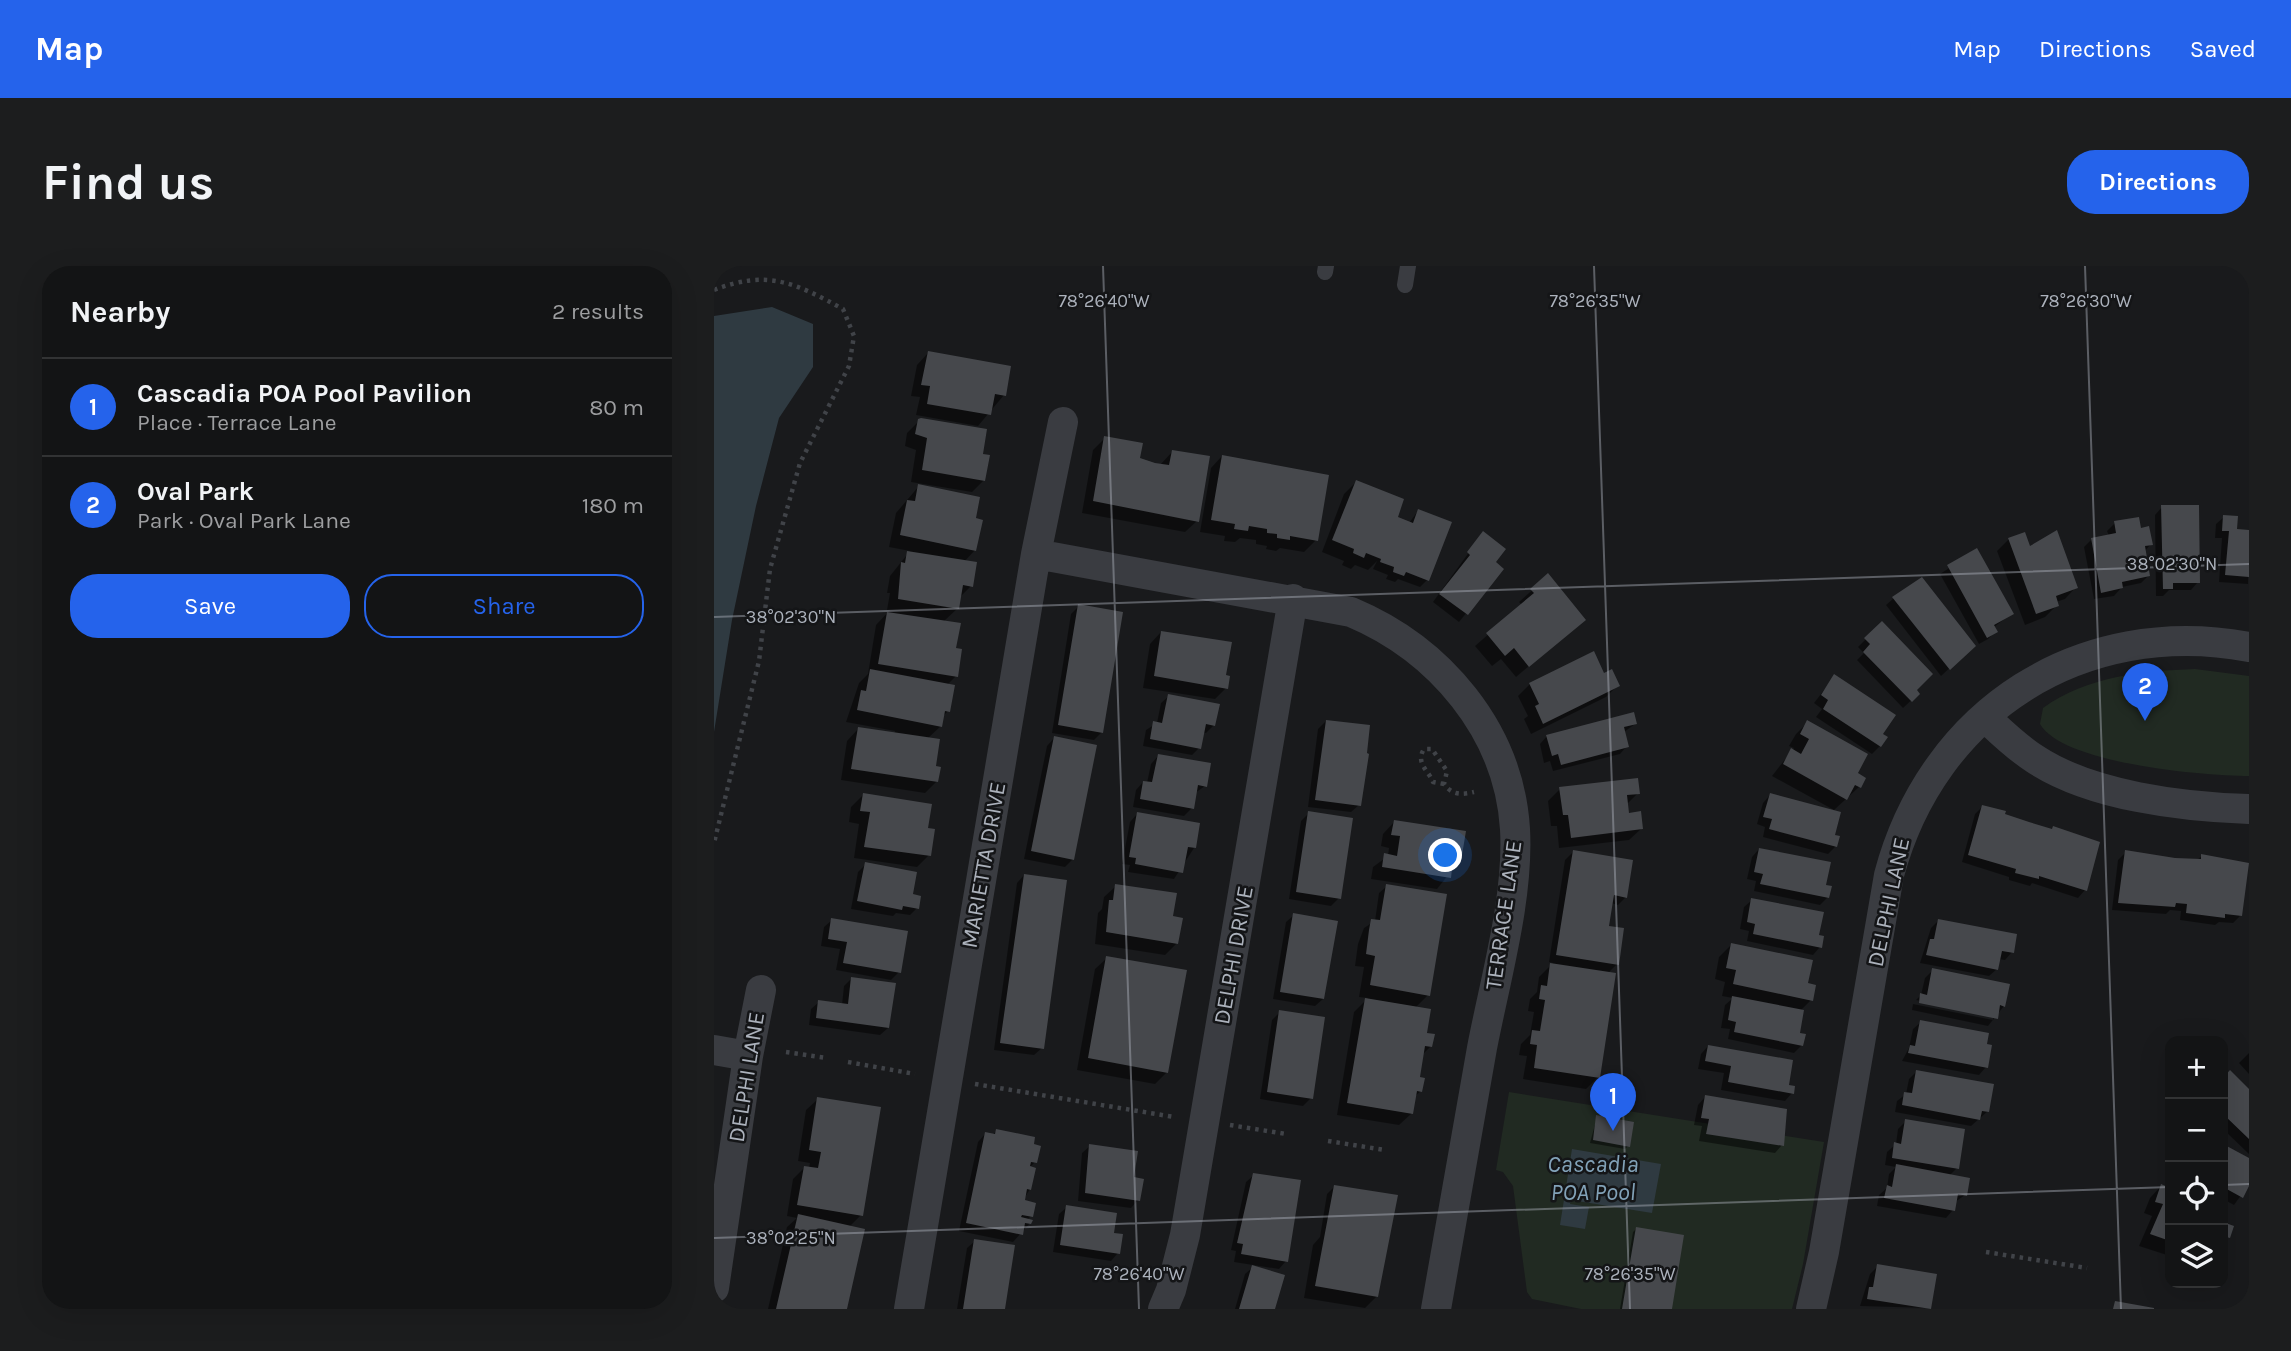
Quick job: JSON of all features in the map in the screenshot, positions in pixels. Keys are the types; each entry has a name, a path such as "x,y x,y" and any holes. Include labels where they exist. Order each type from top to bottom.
{"street":[{"name":"MARIETTA DRIVE","path":"909,1309 1036,554 1063,422"},
{"name":"TERRACE LANE","path":"1036,554 1293,599 1351,612 1395,633 1436,665 1481,723 1500,764 1512,804 1515,849 1505,929 1436,1309"},
{"name":"DELPHI DRIVE","path":"1163,1309 1171,1290 1185,1236 1293,599"},
{"name":"DELPHI LANE","path":"1811,1309 1825,1252 1881,913 1898,839 1913,807 1940,764 1985,717 2017,691 2058,666 2107,649 2164,641 2219,641 2249,646"},
{"path":"1985,717 2011,743 2037,761 2077,779 2168,802 2249,809"},
{"name":"DELPHI LANE","path":"714,1288 748,1056 761,990"},
{"path":"714,1050 748,1056"}],"lane":[{"path":"1405,285 1409,266"}],"path":[{"path":"714,290 765,277 797,284 844,309 854,336 849,366 800,463 774,555 759,661 714,843"},
{"path":"1444,784 1447,771 1432,749 1424,749 1420,757 1422,766 1433,782 1444,784 1451,793 1474,792"},
{"path":"786,1052 827,1058"},
{"path":"848,1062 915,1074"},
{"path":"971,1083 1174,1117"},
{"path":"1229,1125 1286,1134"},
{"path":"1328,1142 1385,1150"},
{"path":"1986,1252 2087,1268"}],"shaded area":[{"path":"2195,669 2249,676 2249,776 2201,774 2105,758 2076,749 2054,738 2040,724 2043,708 2060,697 2097,682 2156,671"},
{"path":"1509,1092 1824,1142 1803,1264 1792,1309 1581,1309 1532,1299 1527,1292 1513,1186 1503,1172 1496,1170"}],"water":[{"path":"772,307 813,324 813,367 779,418 756,506 732,620 714,732 714,316"},
{"name":"Cascadia POA Pool","path":"1572,1149 1661,1164 1652,1213 1571,1200 1570,1204 1589,1207 1585,1229 1560,1225"}],"building":[{"path":"928,351 1011,366 1006,396 995,394 991,415 927,404 930,386 921,385"},
{"path":"918,419 987,429 983,454 990,455 985,481 922,470 927,438 915,434"},
{"path":"1104,436 1143,443 1140,458 1155,463 1169,465 1172,450 1210,456 1199,522 1093,501"},
{"path":"1222,455 1329,475 1318,541 1290,536 1290,540 1277,538 1277,534 1267,533 1267,529 1249,526 1248,531 1234,529 1235,524 1211,520"},
{"path":"1356,480 1404,499 1398,517 1413,523 1418,509 1452,522 1429,581 1406,572 1404,576 1393,572 1394,567 1380,562 1381,559 1366,553 1364,558 1353,553 1354,549 1332,540"},
{"path":"918,484 980,497 976,518 983,520 976,551 900,535 907,500 915,501"},
{"path":"2161,505 2199,505 2200,583 2173,583 2173,589 2163,589"},
{"path":"2223,515 2238,516 2237,529 2249,530 2249,577 2225,575 2229,531 2222,531"},
{"path":"2139,517 2141,528 2149,526 2153,545 2145,546 2150,576 2122,582 2123,588 2101,593 2091,538 2116,533 2114,521"},
{"path":"2057,530 2078,588 2056,596 2059,606 2036,614 2008,538 2025,532 2030,546"},
{"path":"1483,531 1506,549 1496,562 1504,569 1468,615 1439,594 1470,555 1467,552"},
{"path":"1977,548 2014,614 1994,625 1998,632 1987,638 1947,565"},
{"path":"907,551 977,562 973,587 963,585 959,609 898,599 901,562 905,563"},
{"path":"1548,573 1586,620 1529,667 1514,648 1505,656 1486,633 1534,593 1530,589"},
{"path":"1922,577 1976,646 1950,670 1892,597"},
{"path":"1078,604 1123,612 1103,733 1058,725"},
{"path":"887,612 961,623 956,648 962,649 958,677 878,664"},
{"path":"1882,621 1933,674 1917,690 1920,694 1912,702 1863,652 1870,644 1864,638"},
{"path":"1161,631 1232,642 1226,675 1230,676 1228,689 1154,676"},
{"path":"1594,651 1604,673 1612,669 1620,686 1543,724 1535,706 1539,704 1529,683"},
{"path":"870,669 955,685 950,712 945,711 942,727 857,710 861,690 866,691"},
{"path":"1834,674 1896,715 1883,734 1888,737 1881,747 1823,709 1828,700 1821,695"},
{"path":"1168,694 1220,704 1215,726 1206,724 1201,749 1150,739 1153,721 1162,723"},
{"path":"1634,712 1637,724 1624,727 1629,747 1561,765 1558,754 1552,756 1546,735"},
{"path":"1326,720 1370,725 1369,754 1361,806 1315,800"},
{"path":"1807,720 1868,754 1858,773 1866,778 1861,788 1855,785 1847,800 1783,764 1791,748 1801,754 1809,739 1800,734"},
{"path":"858,727 940,739 936,766 941,767 938,782 851,769"},
{"path":"1054,736 1097,745 1074,860 1031,851"},
{"path":"1158,754 1211,763 1207,787 1198,785 1194,809 1140,799 1143,781 1152,782"},
{"path":"1638,778 1640,794 1627,795 1629,813 1641,811 1643,829 1571,838 1568,815 1563,815 1559,787"},
{"path":"863,793 932,804 928,828 935,829 931,856 864,847 870,812 860,811"},
{"path":"1770,793 1841,812 1835,835 1840,836 1837,847 1769,829 1772,819 1763,817"},
{"path":"1982,805 2006,811 2005,814 2029,822 2052,829 2053,826 2100,842 2087,891 2039,876 2039,879 2015,873 2016,869 1968,855"},
{"path":"1308,811 1353,818 1341,899 1296,892"},
{"path":"1137,812 1200,823 1196,848 1188,847 1183,873 1135,864 1136,858 1129,857"},
{"path":"1394,820 1466,831 1461,861 1453,859 1451,878 1382,867 1384,853 1397,856 1400,836 1391,835"},
{"path":"1759,848 1831,862 1826,885 1832,886 1829,898 1760,884 1763,874 1754,872"},
{"path":"1573,850 1633,860 1627,898 1614,895 1609,926 1624,928 1619,965 1556,955"},
{"path":"2125,850 2175,858 2201,859 2201,854 2249,863 2242,916 2225,914 2225,918 2186,913 2187,904 2176,903 2175,907 2118,903"},
{"path":"865,862 917,872 913,894 921,896 919,909 903,906 902,910 857,901"},
{"path":"1024,874 1067,880 1044,1049 1000,1043"},
{"path":"1115,884 1177,893 1173,916 1183,918 1178,944 1106,932 1109,900 1113,900"},
{"path":"1386,884 1447,894 1430,996 1370,985 1375,956 1366,954 1369,930 1371,919 1380,920"},
{"path":"1751,898 1824,912 1819,935 1824,936 1822,948 1753,934 1755,924 1747,922"},
{"path":"1293,913 1338,921 1324,999 1280,992"},
{"path":"831,918 908,931 901,973 843,963 847,942 828,939"},
{"path":"1938,919 2017,934 2014,953 2002,951 1998,970 1926,955 1930,939 1934,939"},
{"path":"1731,943 1813,960 1808,983 1816,985 1813,1001 1733,984 1736,970 1726,968"},
{"path":"1106,956 1187,970 1168,1073 1088,1058"},
{"path":"1550,963 1616,973 1600,1078 1534,1068 1537,1045 1530,1044 1532,1030 1540,1031 1545,1000 1539,999 1541,985 1547,986"},
{"path":"1932,968 2010,984 2005,1007 2000,1005 1998,1019 1919,1003 1920,993 1927,995"},
{"path":"851,977 896,983 889,1028 816,1018 818,1000 848,1004"},
{"path":"1732,996 1804,1010 1800,1033 1806,1034 1803,1046 1734,1032 1736,1022 1728,1020"},
{"path":"1365,998 1431,1009 1427,1033 1435,1034 1432,1047 1425,1046 1420,1077 1425,1078 1422,1092 1417,1091 1413,1114 1347,1103"},
{"path":"1279,1010 1325,1017 1313,1099 1267,1092"},
{"path":"1920,1020 1989,1033 1987,1044 1992,1045 1988,1068 1908,1053 1910,1045 1915,1046"},
{"path":"1708,1045 1793,1060 1789,1085 1795,1086 1794,1094 1728,1082 1731,1066 1705,1061"},
{"path":"1916,1070 1994,1084 1989,1112 1982,1111 1980,1120 1902,1105 1904,1092 1912,1093"},
{"path":"2230,1070 2249,1089 2249,1139 2228,1119"},
{"path":"1705,1095 1787,1109 1784,1146 1706,1134 1709,1119 1701,1118"},
{"path":"817,1097 881,1107 863,1216 797,1205 804,1166 818,1168 821,1152 809,1150"},
{"path":"1596,1115 1634,1122 1630,1147 1593,1140"},
{"path":"1905,1119 1965,1129 1959,1169 1892,1158 1894,1142 1901,1144"},
{"path":"996,1129 1035,1137 1034,1144 1041,1146 1037,1163 1031,1162 1030,1166 1036,1168 1031,1190 1027,1189 1025,1200 1036,1203 1033,1217 1021,1217 1033,1220 1031,1224 1025,1223 1023,1235 966,1223 985,1132 995,1134"},
{"path":"1089,1144 1138,1151 1134,1177 1144,1179 1140,1201 1085,1193"},
{"path":"2228,1147 2249,1158 2249,1186 2243,1198 2228,1190"},
{"path":"1896,1164 1970,1178 1967,1196 1958,1194 1955,1211 1884,1198 1887,1185 1892,1187"},
{"path":"1253,1173 1301,1180 1288,1262 1241,1254 1243,1244 1237,1243"},
{"path":"2161,1184 2165,1186 2165,1239 2150,1234 2163,1204 2155,1202"},
{"path":"1334,1185 1398,1195 1378,1297 1315,1286"},
{"path":"1066,1205 1117,1213 1114,1233 1123,1234 1120,1254 1060,1245"},
{"path":"798,1214 865,1229 847,1309 776,1309"},
{"path":"2228,1224 2234,1226 2228,1237"},
{"path":"1636,1227 1684,1235 1672,1309 1622,1309"},
{"path":"974,1239 1015,1245 1005,1309 963,1309"},
{"path":"1877,1264 1937,1274 1931,1309 1867,1299 1869,1287 1873,1287"},
{"path":"1252,1265 1285,1275 1275,1309 1239,1309"},
{"path":"2115,1301 2154,1308 2154,1309 2113,1309"}],"place":[{"name":"Oval Park","path":"2145,721"},
{"name":"Cascadia POA Pool Pavilion","path":"1613,1131"}]}
